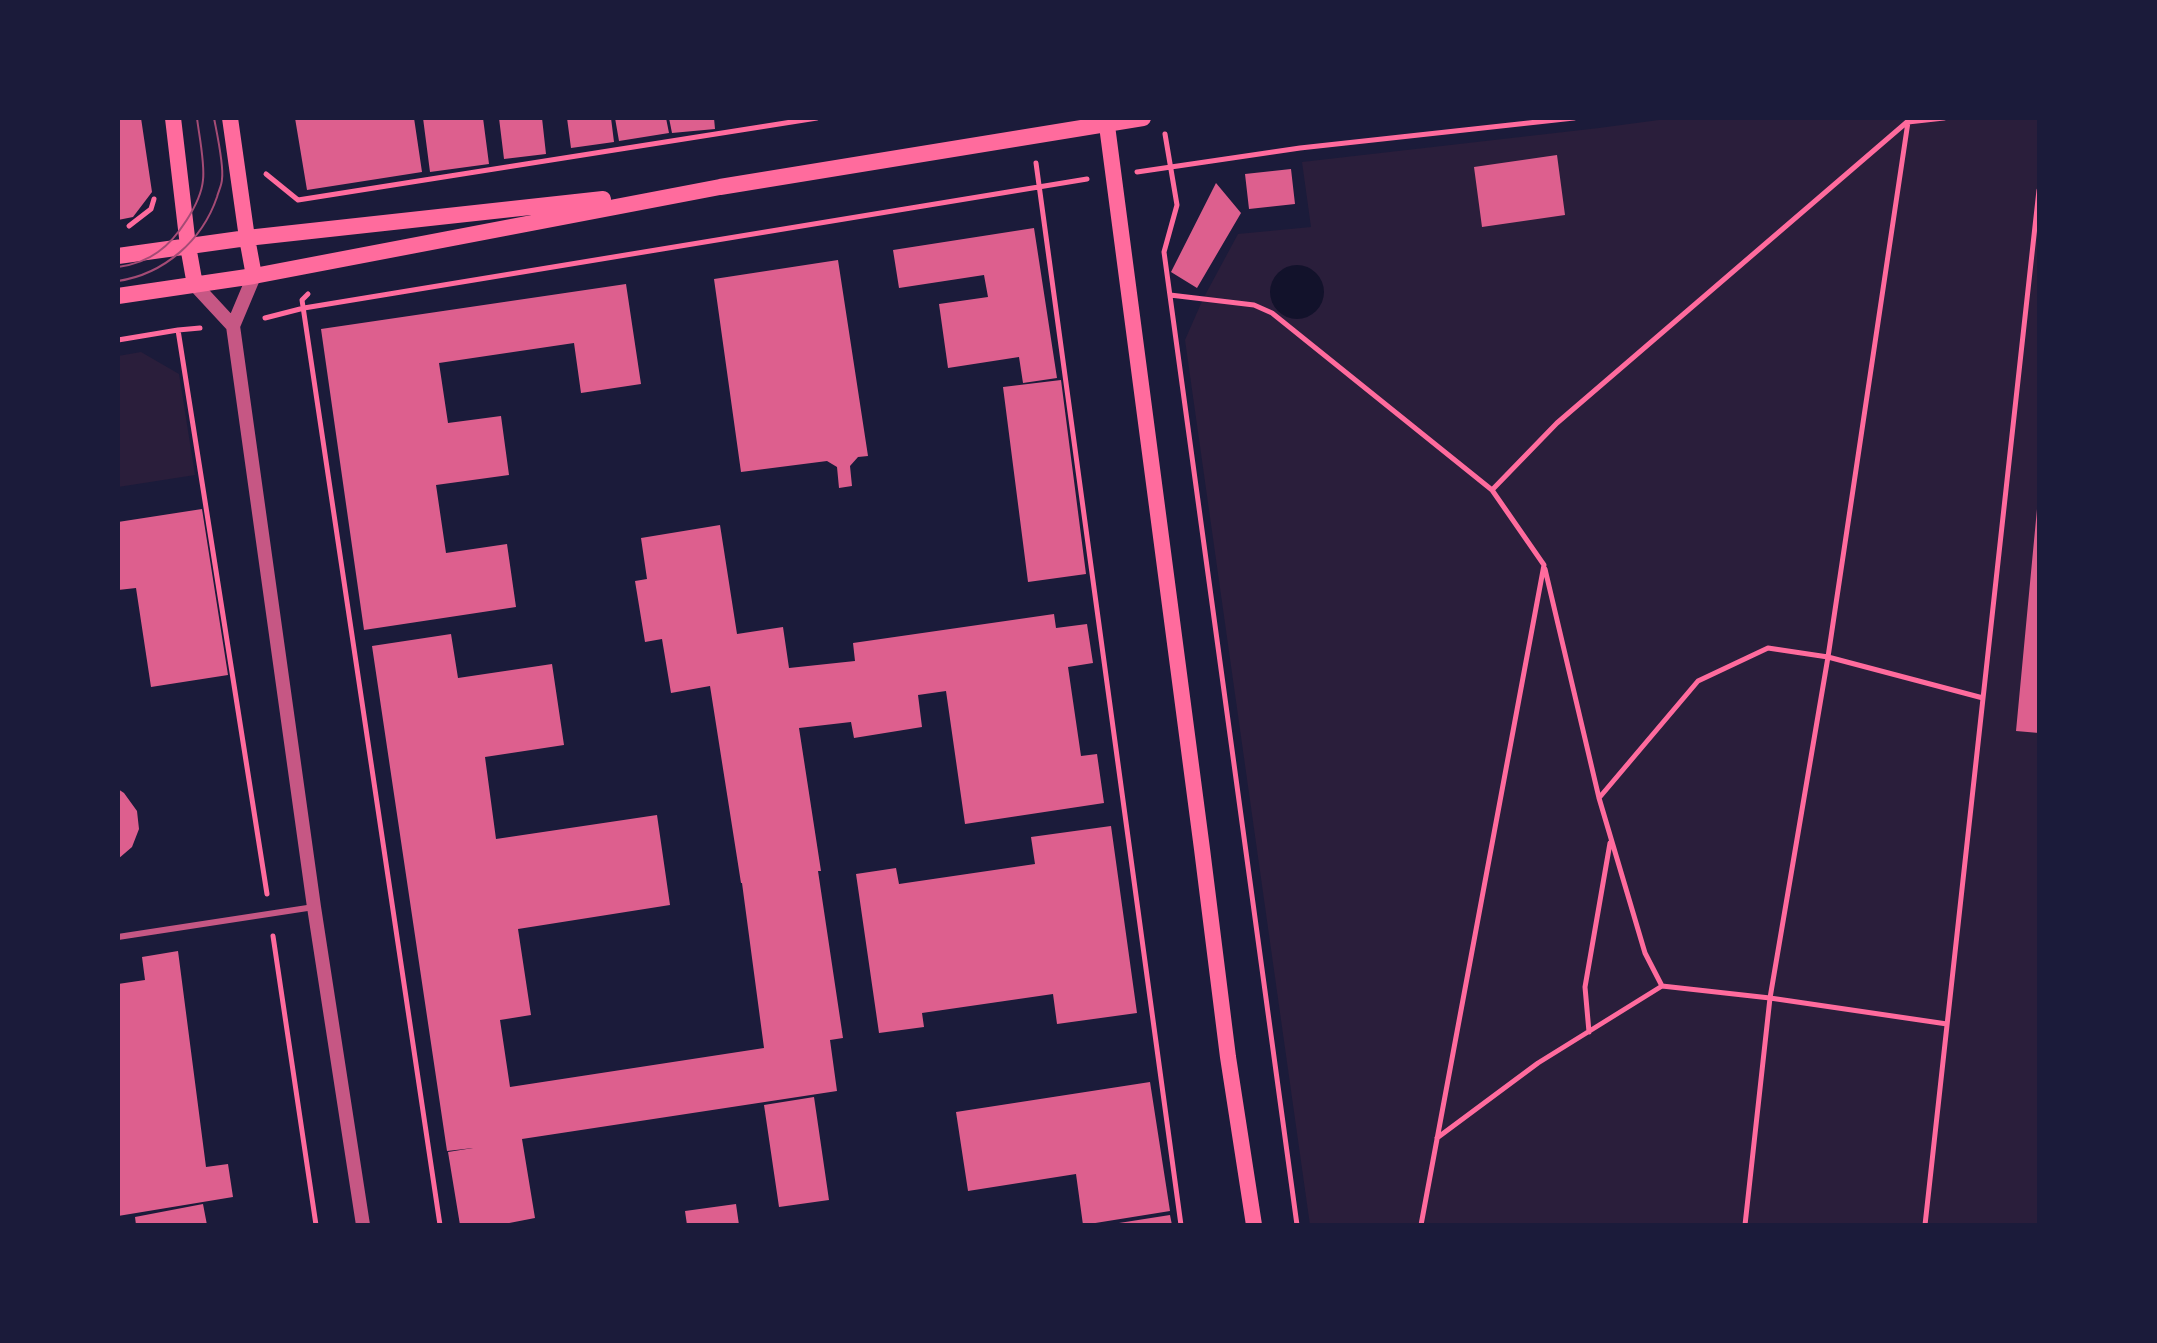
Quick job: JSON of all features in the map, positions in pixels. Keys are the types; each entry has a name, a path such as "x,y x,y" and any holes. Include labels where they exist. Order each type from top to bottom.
{"main road":[{"path":"173,118 195,285"},
{"path":"230,118 254,276"},
{"path":"118,296 254,276 720,187 1106,121 1143,118"},
{"path":"1106,121 1228,1057 1254,1225"},
{"path":"118,256 247,238 720,187"}],"street":[{"path":"254,276 233,326 314,907 363,1225"},
{"path":"195,285 233,326"}],"lane":[{"path":"118,937 314,907"}],"path":[{"path":"265,173 298,200 309,199 817,118"},
{"path":"118,340 178,330 233,326 304,308 1114,175 1300,148 1574,118"},
{"path":"1492,490 1557,423 1908,122 1944,118"},
{"path":"1745,1225 1770,998 1828,657 1908,122"},
{"path":"1164,130 1177,205 1164,252 1297,1225"},
{"path":"1032,135 1181,1225"},
{"path":"1925,1225 2039,190"},
{"path":"309,199 314,231"},
{"path":"123,231 151,209"},
{"path":"319,264 323,291 307,294 302,300 440,1225"},
{"path":"1170,295 1254,305 1272,313 1492,490 1544,565 1599,798 1645,953 1662,986"},
{"path":"178,330 316,1225"},
{"path":"1421,1225 1544,565"},
{"path":"1599,798 1698,681 1768,648 1828,657 1983,698"},
{"path":"1589,1032 1585,987 1611,839"},
{"path":"1436,1138 1538,1063 1662,986 1947,1024"}],"shaded area":[{"path":"1674,118 2039,118 2039,1225 1310,1225 1185,340 1238,234 1311,227 1302,162"},
{"path":"1297,265 1316,273 1324,292 1316,311 1297,319 1278,311 1270,292 1278,273"},
{"path":"141,352 179,374 195,475 118,487 118,356"}],"building":[{"path":"118,118 141,118 152,192 133,217 118,220"},
{"path":"295,118 414,118 422,172 307,190"},
{"path":"423,118 483,118 489,164 430,172"},
{"path":"499,118 542,118 546,154 504,159"},
{"path":"567,118 611,118 614,142 571,148"},
{"path":"615,118 666,118 669,133 619,141"},
{"path":"669,118 714,118 715,129 672,133"},
{"path":"1557,155 1565,215 1482,227 1474,167"},
{"path":"1291,169 1295,204 1249,209 1245,174"},
{"path":"1216,183 1241,213 1197,288 1171,272"},
{"path":"1034,228 1057,378 1023,383 1019,357 948,368 939,304 988,297 984,275 899,288 893,250"},
{"path":"838,260 868,456 858,457 850,466 852,486 839,488 837,467 827,461 741,472 714,279"},
{"path":"626,284 641,384 581,393 574,343 439,363 448,423 501,416 509,475 436,485 446,553 507,544 516,607 364,630 321,329"},
{"path":"1061,380 1086,574 1028,582 1003,387"},
{"path":"202,509 228,675 151,687 136,588 118,590 118,522"},
{"path":"2039,509 2039,733 2016,731"},
{"path":"720,525 737,634 783,627 789,668 855,661 853,643 1054,614 1056,628 1087,624 1093,663 1068,667 1081,756 1097,754 1104,803 965,824 946,691 918,695 922,727 854,738 851,722 799,728 843,1038 830,1040 837,1091 522,1139 535,1218 499,1225 460,1225 448,1152 473,1148 447,1151 372,646 451,634 458,678 552,664 564,745 485,757 496,839 657,815 670,905 518,929 531,1015 500,1020 510,1087 764,1048 742,883 710,686 671,693 662,639 645,642 635,581 647,579 641,538"},
{"path":"118,789 137,811 139,829 132,847 118,859"},
{"path":"1111,826 1137,1013 1057,1024 1053,994 922,1013 924,1027 879,1033 856,874 896,868 899,884 1035,864 1031,837"},
{"path":"178,951 206,1167 228,1164 233,1197 118,1216 118,984 145,980 142,957"},
{"path":"1150,1082 1170,1211 1083,1225 1076,1174 968,1191 956,1112"},
{"path":"814,1097 829,1200 779,1207 764,1105"},
{"path":"203,1204 207,1225 136,1225 135,1217"},
{"path":"736,1204 739,1225 687,1225 685,1211"},
{"path":"1170,1215 1172,1225 1119,1225 1119,1223"}],"tram line":[{"path":"118,267 139,262 158,252 173,238 193,209 203,173 197,118"},
{"path":"118,281 166,263 202,228 222,181 214,118"}]}
